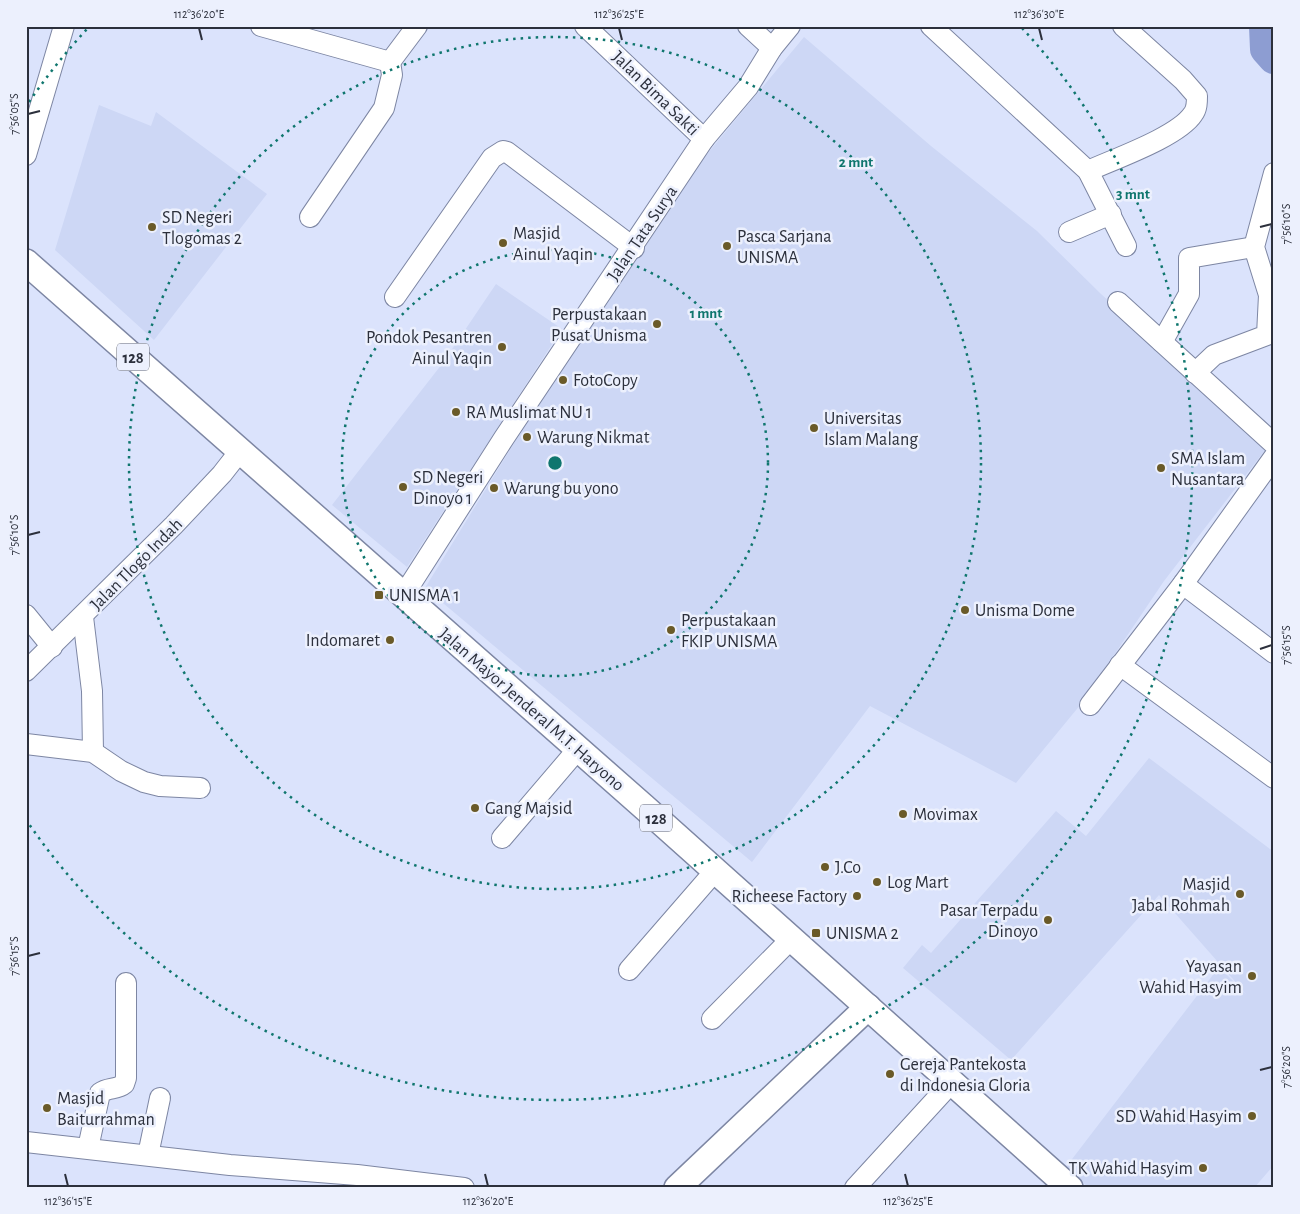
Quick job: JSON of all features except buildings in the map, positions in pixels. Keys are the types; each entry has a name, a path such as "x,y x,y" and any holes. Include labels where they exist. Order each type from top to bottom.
{"main road":[{"name":"128","path":"26,262 240,451"},
{"name":"Jalan Mayor Jenderal M.T. Haryono","path":"240,451 578,749 1070,1188"},
{"path":"677,1188 868,1007"}],"street":[{"path":"26,155 64,26"},
{"path":"261,26 390,62"},
{"path":"310,217 384,108 392,75 390,62 417,26"},
{"name":"Jalan Bima Sakti","path":"584,26 704,139"},
{"path":"748,26 772,48"},
{"name":"Jalan Tata Surya","path":"403,596 582,321 634,248 704,139 748,87 772,48 790,26"},
{"path":"931,26 1088,171 1126,246"},
{"path":"1088,171 1162,138 1185,123 1193,114 1197,105 1197,96 1184,80 1123,26"},
{"path":"395,297 492,158 503,151 507,152 634,248"},
{"path":"1195,373 1214,354 1267,335 1269,295 1254,247 1274,173"},
{"path":"1069,232 1111,214"},
{"path":"1162,342 1188,294 1189,258 1254,247"},
{"path":"1118,302 1274,444"},
{"name":"Jalan Tlogo Indah","path":"26,671 133,567 222,474 240,451"},
{"path":"1090,705 1183,584 1274,457"},
{"path":"1183,584 1274,652"},
{"path":"26,615 52,647"},
{"path":"83,617 92,691 94,752"},
{"path":"1120,665 1274,778"},
{"path":"26,744 94,752 121,771 144,782 160,786 200,788"},
{"path":"502,838 578,749"},
{"path":"629,970 715,871"},
{"path":"712,1019 790,940"},
{"path":"88,1148 100,1093 105,1089 119,1088 124,1084 126,1078 126,983"},
{"path":"855,1188 952,1082"},
{"path":"148,1155 160,1098"},
{"path":"26,1142 357,1181 464,1188"}],"shaded area":[{"name":"Universitas Islam Malang","path":"804,37 931,146 1037,231 1101,294 1269,445 1164,581 1081,704 1016,783 870,706 752,862 425,588 562,365 703,159"},
{"name":"SD Negeri Tlogomas 2","path":"99,105 151,126 156,112 267,194 154,340 55,250"},
{"path":"496,284 562,329 407,567 332,505 442,364"},
{"path":"1149,758 1274,852 1274,1165 1254,1188 1089,1188 1066,1167 1219,967 1247,995 1159,895 1011,1060 903,968 922,945 931,953 1056,811 1086,836"}],"waterway":[{"path":"1265,26 1266,49 1274,58"}],"place":[{"name":"SD Negeri Tlogomas 2","path":"152,227"},
{"name":"Masjid Ainul Yaqin","path":"503,243"},
{"name":"Pasca Sarjana UNISMA","path":"727,246"},
{"name":"Perpustakaan Pusat Unisma","path":"657,324"},
{"name":"Pondok Pesantren Ainul Yaqin","path":"502,347"},
{"name":"FotoCopy","path":"563,380"},
{"name":"RA Muslimat NU 1","path":"456,412"},
{"name":"Universitas Islam Malang","path":"814,428"},
{"name":"Warung Nikmat","path":"527,437"},
{"name":"SMA Islam Nusantara","path":"1161,468"},
{"name":"SD Negeri Dinoyo 1","path":"403,487"},
{"name":"Warung bu yono","path":"494,488"},
{"name":"UNISMA 1","path":"379,595"},
{"name":"Unisma Dome","path":"965,610"},
{"name":"Perpustakaan FKIP UNISMA","path":"671,630"},
{"name":"Indomaret","path":"390,640"},
{"name":"Gang Majsid","path":"475,808"},
{"name":"Movimax","path":"903,814"},
{"name":"J.Co","path":"825,867"},
{"name":"Log Mart","path":"877,882"},
{"name":"Masjid Jabal Rohmah","path":"1240,894"},
{"name":"Richeese Factory","path":"857,896"},
{"name":"Pasar Terpadu Dinoyo","path":"1048,920"},
{"name":"UNISMA 2","path":"816,933"},
{"name":"Yayasan Wahid Hasyim","path":"1252,976"},
{"name":"Gereja Pantekosta di Indonesia Gloria","path":"890,1074"},
{"name":"Masjid Baiturrahman","path":"47,1108"},
{"name":"SD Wahid Hasyim","path":"1252,1116"},
{"name":"TK Wahid Hasyim","path":"1203,1168"}]}
